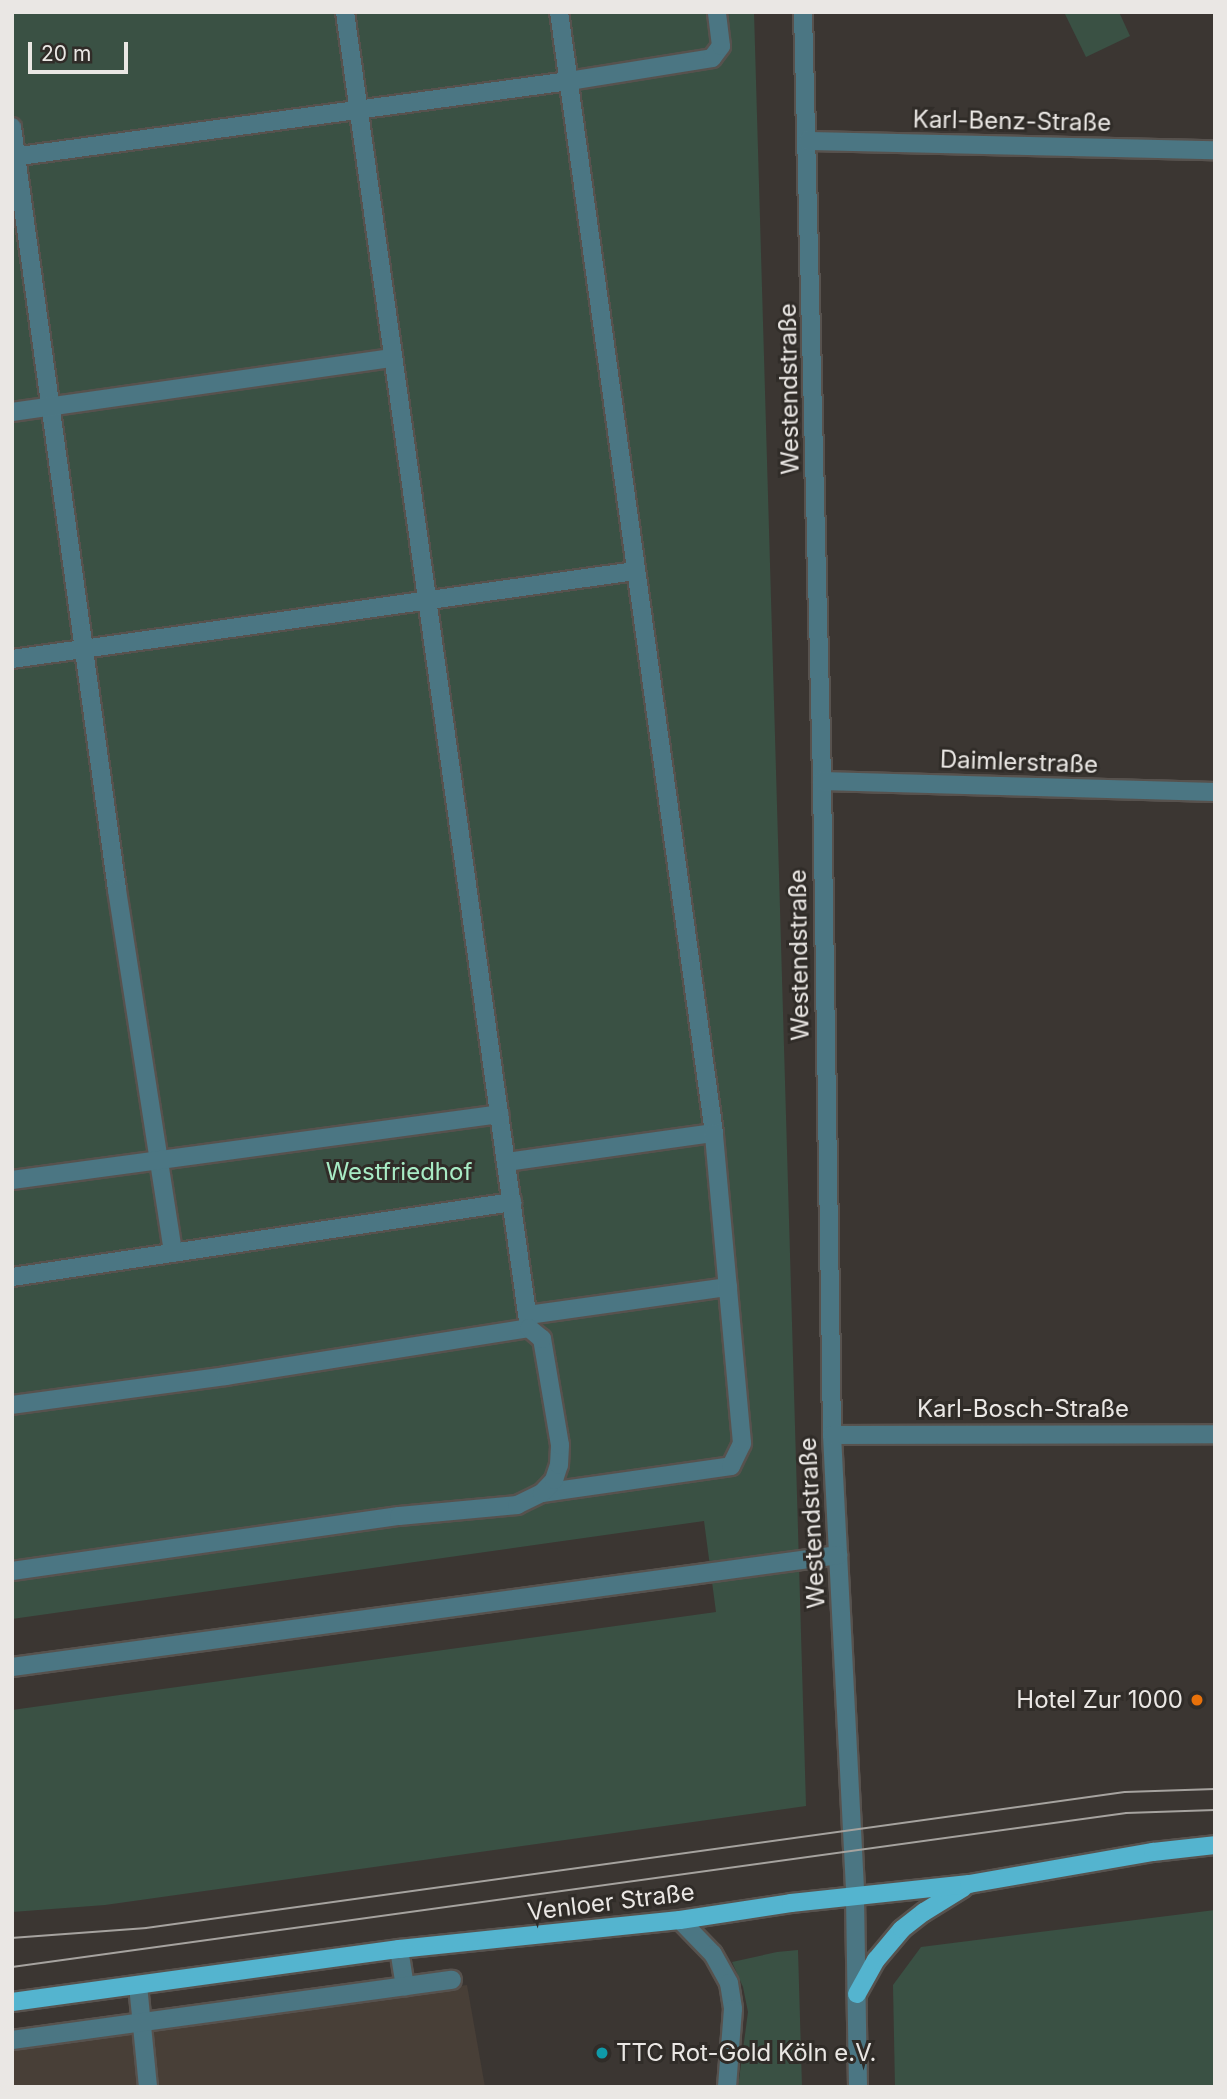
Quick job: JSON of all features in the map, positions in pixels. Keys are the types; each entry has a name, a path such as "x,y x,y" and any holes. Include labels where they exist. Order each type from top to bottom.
{"main road":[{"name":"Venloer Straße","path":"12,2001 399,1949 680,1920 791,1903 969,1884 1215,1845"},
{"path":"857,1994 876,1961 902,1929 969,1884"}],"street":[{"path":"345,12 528,1321 542,1339 560,1445 554,1480 542,1493"},
{"path":"12,1571 399,1516 517,1505 542,1493 731,1466 742,1443 714,1133 559,12"},
{"path":"14,157 569,81 712,58 721,47 717,12"},
{"name":"Westendstraße","path":"803,12 822,781 832,1435 855,1898 858,2087"},
{"path":"12,127 14,157 157,1161 173,1253"},
{"name":"Karl-Benz-Straße","path":"808,141 1215,150"},
{"path":"12,412 392,358"},
{"path":"12,659 635,571"},
{"name":"Daimlerstraße","path":"822,781 1215,792"},
{"path":"12,1181 500,1114"},
{"path":"507,1162 714,1133"},
{"path":"12,1277 512,1202"},
{"path":"12,1405 226,1376 728,1287"},
{"name":"Karl-Bosch-Straße","path":"832,1435 1215,1434"},
{"path":"12,1667 838,1555"},
{"path":"680,1920 712,1954 729,1983 733,2009 727,2087"},
{"path":"399,1949 405,1987"},
{"path":"12,2040 452,1980"},
{"path":"138,1984 148,2087"}],"shaded area":[{"path":"467,1985 485,2087 12,2087 12,2048"}],"green space":[{"name":"Westfriedhof","path":"12,12 754,12 806,1806 105,1905 12,1912 12,1710 716,1612 704,1521 12,1619"},
{"path":"1064,12 1119,12 1130,36 1086,57"},
{"path":"1215,1910 1215,2087 895,2087 893,1985 921,1947"},
{"path":"798,1950 802,2087 738,2087 748,2012 743,1987 732,1962"}],"tram line":[{"path":"12,1938 146,1928 1125,1792 1215,1789"},
{"path":"12,1967 1126,1813 1215,1810"}],"place":[{"name":"Hotel Zur 1000","path":"1197,1700"},
{"name":"TTC Rot-Gold Köln e.V.","path":"602,2053"}]}
